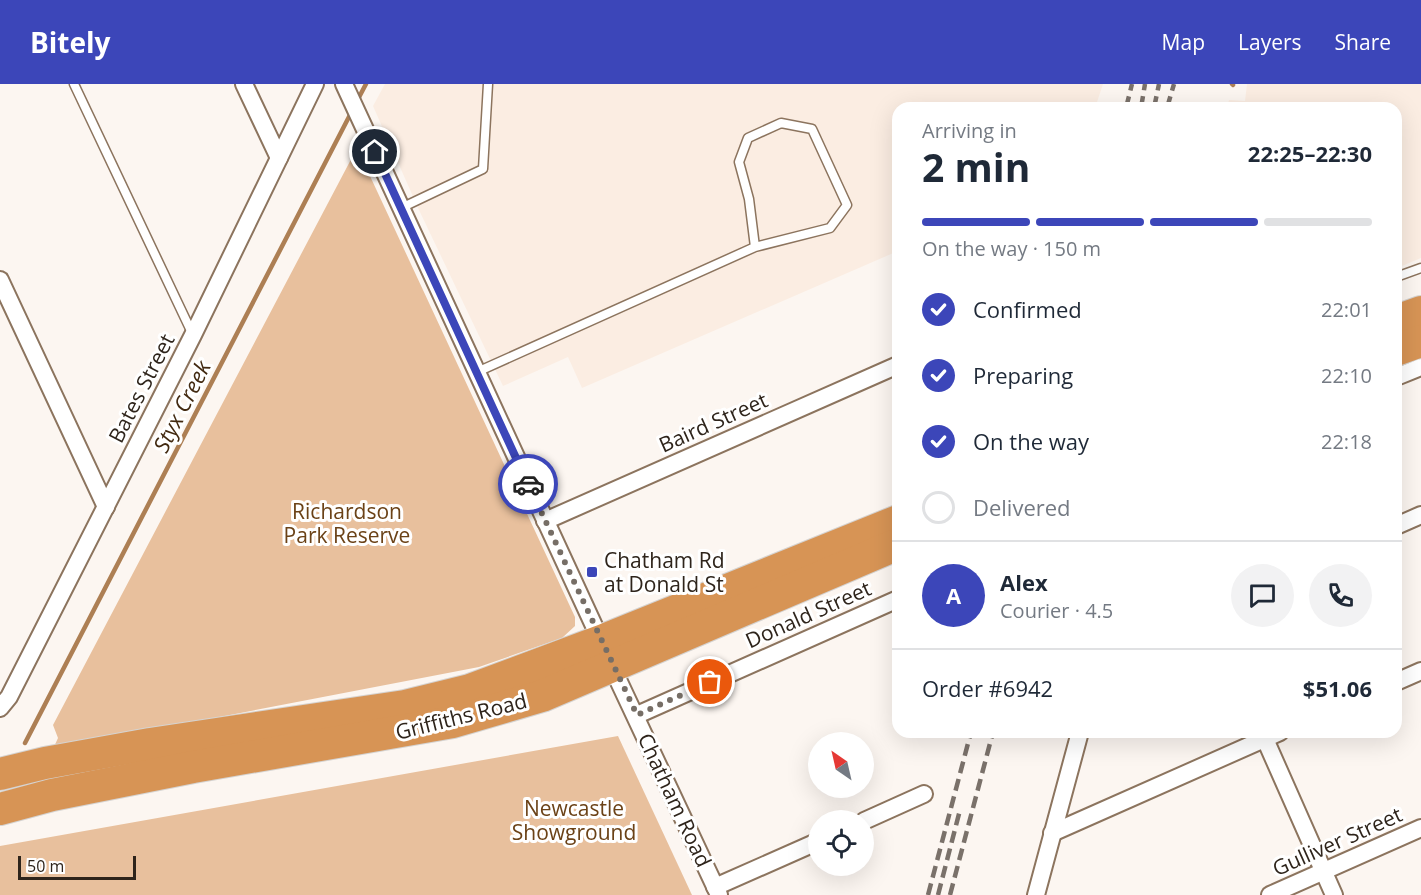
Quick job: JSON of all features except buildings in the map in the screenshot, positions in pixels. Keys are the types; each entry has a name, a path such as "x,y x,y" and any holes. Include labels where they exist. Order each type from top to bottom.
{"highway":[{"path":"1402,319 1421,312"},
{"path":"1402,349 1421,341"},
{"name":"Griffiths Road","path":"26,802 193,767 453,722 542,696 606,654 892,524"},
{"name":"Griffiths Road","path":"21,768 405,706 470,690 606,654 892,546"},
{"path":"21,768 26,802"}],"street":[{"path":"244,84 279,158"},
{"name":"Bates Street","path":"0,708 9,697 193,335 315,84"},
{"name":"Chatham Road","path":"344,84 717,891"},
{"path":"0,280 106,507"},
{"path":"1402,375 1421,367"},
{"name":"Baird Street","path":"545,521 892,368"},
{"path":"1402,523 1421,515"},
{"name":"Donald Street","path":"637,715 892,602"},
{"path":"1402,679 1421,671"},
{"path":"1036,895 1078,738"},
{"path":"1052,833 1265,738"},
{"path":"1273,738 1334,895"},
{"path":"874,816 924,794"},
{"name":"Gulliver Street","path":"1270,895 1421,828"},
{"path":"717,891 808,846"}],"lane":[{"path":"74,84 193,335"},
{"path":"401,208 483,169 488,84"},
{"path":"477,372 755,247 830,228 847,205 812,129 782,123 748,138 739,162 749,199 755,247"},
{"path":"1402,275 1421,268"}],"shaded area":[{"path":"385,84 1103,84 1097,102 892,102 892,254 582,388 568,357 503,386 419,210 373,106"},
{"path":"1247,84 1421,84 1421,258 1402,266 1402,102 1228,102 1229,100 1245,101"}],"green space":[{"name":"Richardson Park Reserve","path":"357,148 575,617 575,626 562,638 479,667 53,749 58,738 53,725"},
{"name":"Newcastle Showground","path":"618,736 692,895 0,895 0,846"}],"waterway":[{"name":"Styx Creek","path":"357,101 366,84"},
{"name":"Styx Creek","path":"25,743 352,111"}],"railway":[{"path":"1128,102 1132,84"},
{"path":"1142,102 1145,84"},
{"path":"1155,102 1159,84"},
{"path":"1169,102 1174,84"},
{"path":"928,895 969,738"},
{"path":"950,895 991,738"},
{"path":"938,895 960,810"}],"way so far":[{"path":"528,484 612,667 637,715 710,682"}],"place":[{"name":"Chatham Rd at Donald St","path":"592,572"}],"route":[{"path":"375,152 528,484"}]}
